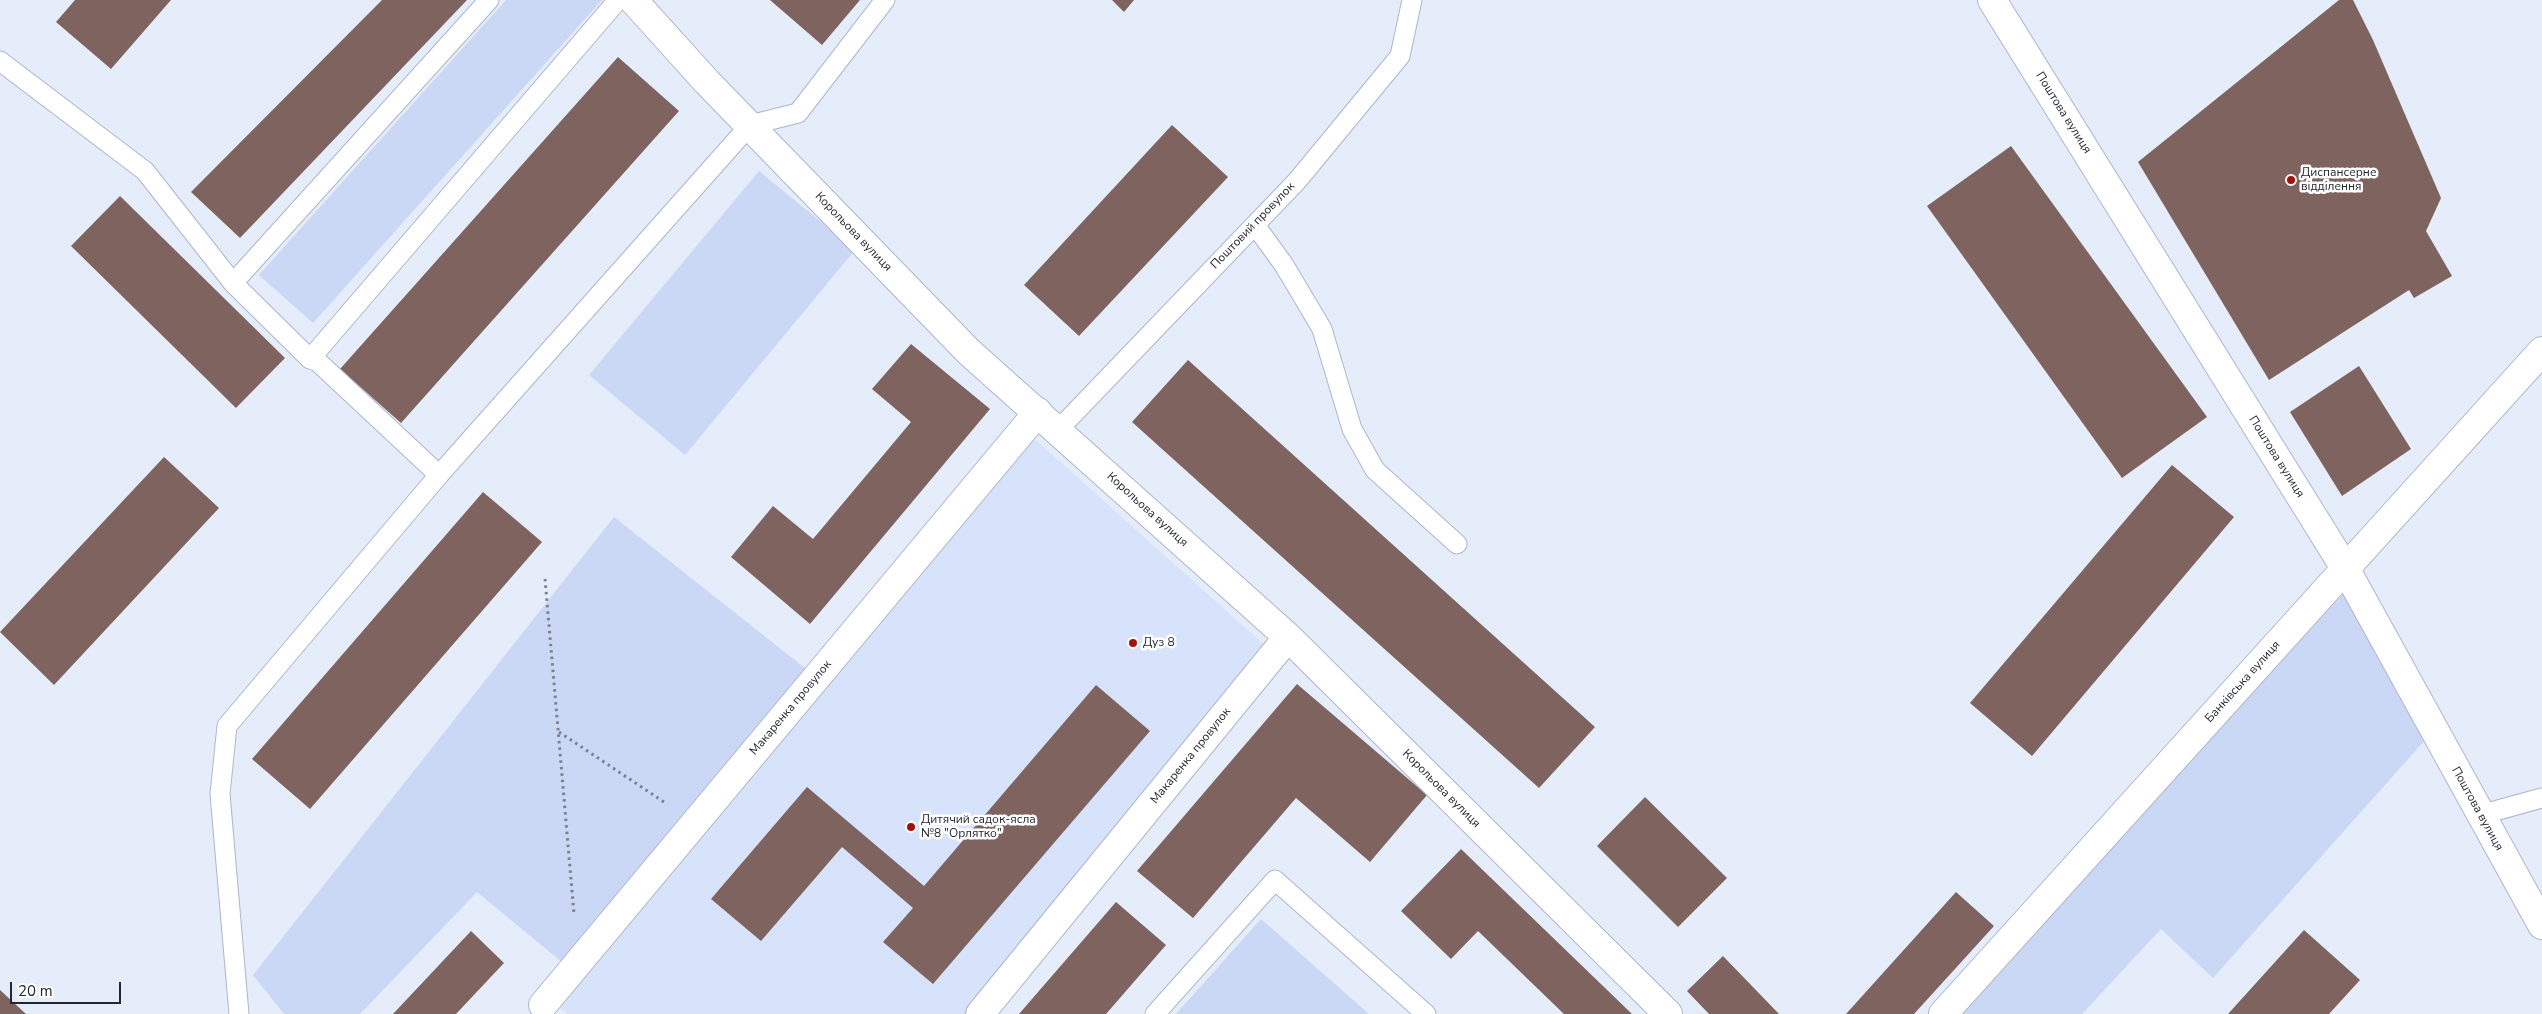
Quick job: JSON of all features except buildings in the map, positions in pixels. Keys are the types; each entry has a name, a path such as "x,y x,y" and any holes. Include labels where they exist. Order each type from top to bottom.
{"street":[{"name":"Корольова вулиця","path":"633,0 670,44 969,352 1288,637 1668,1014"},
{"name":"Поштова вулиця","path":"1992,0 2345,568 2542,925"},
{"name":"Банківська вулиця","path":"1944,1014 2542,351"},
{"name":"Макаренка провулок","path":"546,1011 578,962 1038,412"},
{"name":"Макаренка провулок","path":"980,1014 1288,637"}],"lane":[{"path":"233,283 489,0"},
{"path":"310,359 618,0"},
{"path":"238,1014 220,794 228,726 439,475 750,125 798,114 885,0"},
{"name":"Поштовий провулок","path":"1058,430 1297,181 1400,56 1412,0"},
{"path":"0,62 145,171 233,283 310,359 317,361 439,475"},
{"path":"1255,225 1284,265 1322,329 1352,429 1375,470 1458,544"},
{"path":"2480,815 2542,798"},
{"path":"1156,1014 1275,880 1426,1014"}],"path":[{"path":"545,578 578,962"},
{"path":"559,732 695,823"}],"shaded area":[{"path":"506,0 602,0 313,323 259,275"},
{"path":"759,171 855,250 685,455 589,375"},
{"name":"Дитячий садок-ясла №8 \"Орлятко\"","path":"1028,433 1270,650 967,1014 568,1014 553,1003"},
{"path":"614,517 806,669 563,963 477,892 360,1014 284,1014 253,975"},
{"path":"2343,594 2425,740 2213,978 2161,929 2082,1014 1959,1014"},
{"path":"1261,919 1369,1014 1176,1014"}],"place":[{"name":"Диспансерне відділення","path":"2291,180"},
{"name":"Дуз 8","path":"1133,643"},
{"name":"Дитячий садок-ясла №8 \"Орлятко\"","path":"911,827"}]}
